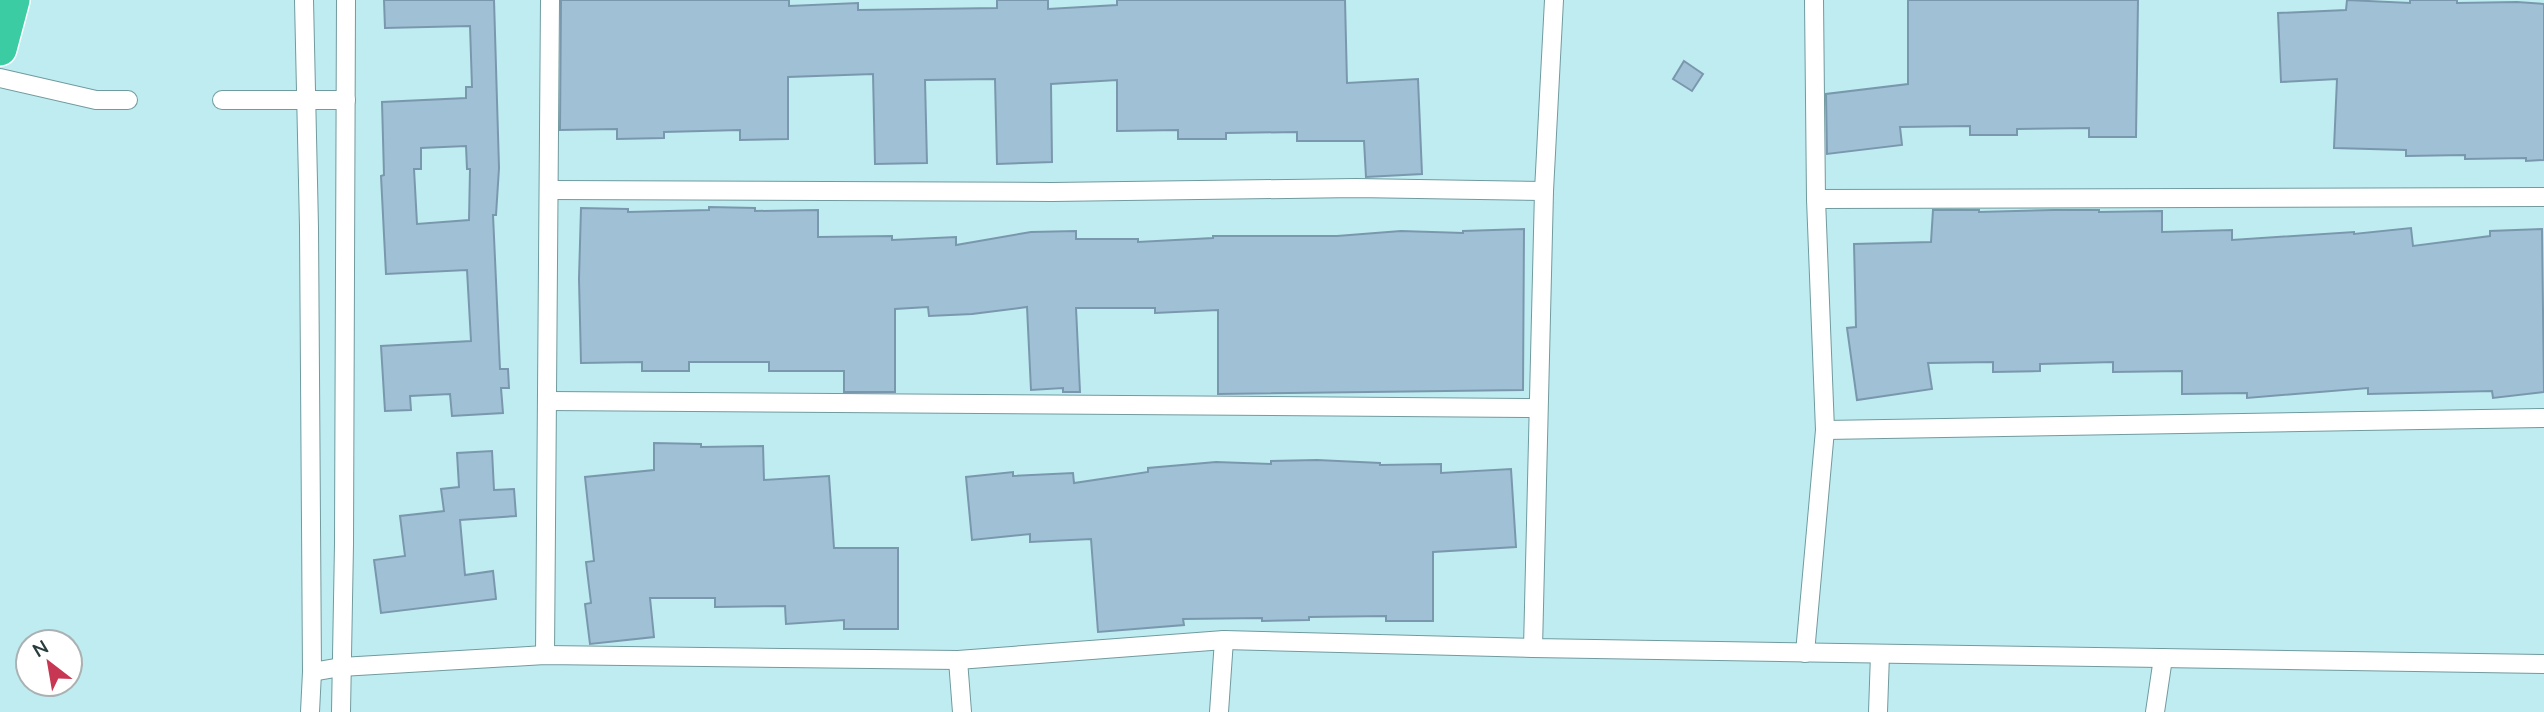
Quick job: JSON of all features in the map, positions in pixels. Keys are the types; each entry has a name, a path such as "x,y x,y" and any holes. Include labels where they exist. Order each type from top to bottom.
{"highway":[{"path":"0,49 13,0"}],"street":[{"path":"304,0 312,672 310,712"},
{"path":"341,712 346,0"},
{"path":"545,655 551,190 550,0"},
{"path":"1532,648 1544,191 1554,0"},
{"path":"1805,653 1825,430 1816,199 1814,0"},
{"path":"0,78 96,100 128,100"},
{"path":"222,100 346,100"},
{"path":"551,190 1052,192 1356,188 1544,191"},
{"path":"1816,199 2544,197"},
{"path":"548,401 1537,408"},
{"path":"1825,430 2544,418"},
{"path":"312,672 341,667 545,655 958,660 1224,639 1532,648 2544,664"},
{"path":"1219,712 1224,639"},
{"path":"1878,712 1880,654"},
{"path":"2155,712 2163,659"},
{"path":"958,660 962,712"}],"building":[{"path":"384,0 494,0 499,168 496,215 493,215 500,369 508,369 509,388 501,388 503,413 452,416 450,394 410,396 411,410 385,411 381,346 471,341 467,270 386,274 381,176 384,175 382,102 466,98 466,87 472,87 470,26 385,28","holes":["466,146 467,169 470,169 469,220 417,224 414,169 421,169 421,148"]},
{"path":"561,0 789,0 789,6 858,3 858,10 997,8 997,0 1048,0 1048,9 1117,5 1117,0 1345,0 1347,83 1418,79 1422,174 1366,177 1364,141 1297,141 1297,132 1226,133 1226,139 1178,139 1178,130 1117,131 1117,80 1051,84 1052,162 997,164 995,79 925,80 927,163 875,164 873,74 788,77 788,139 740,140 740,130 664,132 664,138 617,139 617,129 560,130"},
{"path":"1908,0 2138,0 2136,137 2089,137 2089,128 2017,129 2017,135 1970,135 1970,126 1900,127 1902,145 1827,154 1826,94 1908,84"},
{"path":"2347,0 2410,3 2410,0 2457,0 2457,3 2544,4 2544,160 2465,159 2465,155 2406,156 2406,150 2334,148 2337,79 2281,82 2278,13 2346,10"},
{"path":"1684,61 1703,74 1692,91 1673,79"},
{"path":"709,207 755,208 755,211 818,210 818,237 892,236 892,240 956,237 956,245 1031,232 1076,231 1076,239 1138,239 1138,242 1213,236 1337,236 1401,231 1463,233 1524,229 1523,390 1218,394 1218,310 1155,313 1155,308 1076,308 1080,392 1063,392 1063,388 1031,390 1027,307 929,316 928,307 895,309 895,392 844,392 844,371 769,371 769,362 689,362 689,371 642,371 642,362 581,363 581,208 628,209 628,212 709,210"},
{"path":"1933,210 2162,211 2162,232 2232,230 2232,240 2354,234 2411,228 2413,246 2490,236 2490,231 2542,229 2544,392 2493,398 2492,391 2368,394 2368,388 2247,398 2247,393 2182,394 2182,371 2113,372 2113,362 2040,364 2040,371 1993,372 1993,362 1928,363 1932,389 1857,400 1847,328 1856,327 1854,244 1931,242"},
{"path":"654,443 701,444 701,447 763,446 764,480 829,476 834,548 898,548 898,629 844,629 844,620 786,624 785,606 715,607 715,598 650,598 654,637 590,644 585,604 591,603 586,562 594,561 585,477 654,470"},
{"path":"492,451 494,490 514,489 516,516 460,520 465,575 493,571 496,599 381,613 374,560 405,556 400,516 444,511 441,489 459,487 457,453"},
{"path":"1317,460 1380,465 1441,464 1441,473 1511,469 1516,547 1433,552 1433,621 1386,621 1386,616 1309,617 1309,620 1262,621 1262,618 1183,619 1184,625 1098,632 1091,539 1030,542 1030,534 972,540 966,477 1013,472 1013,476 1073,473 1074,483 1148,472 1148,468 1216,462 1271,464 1271,461"}]}
